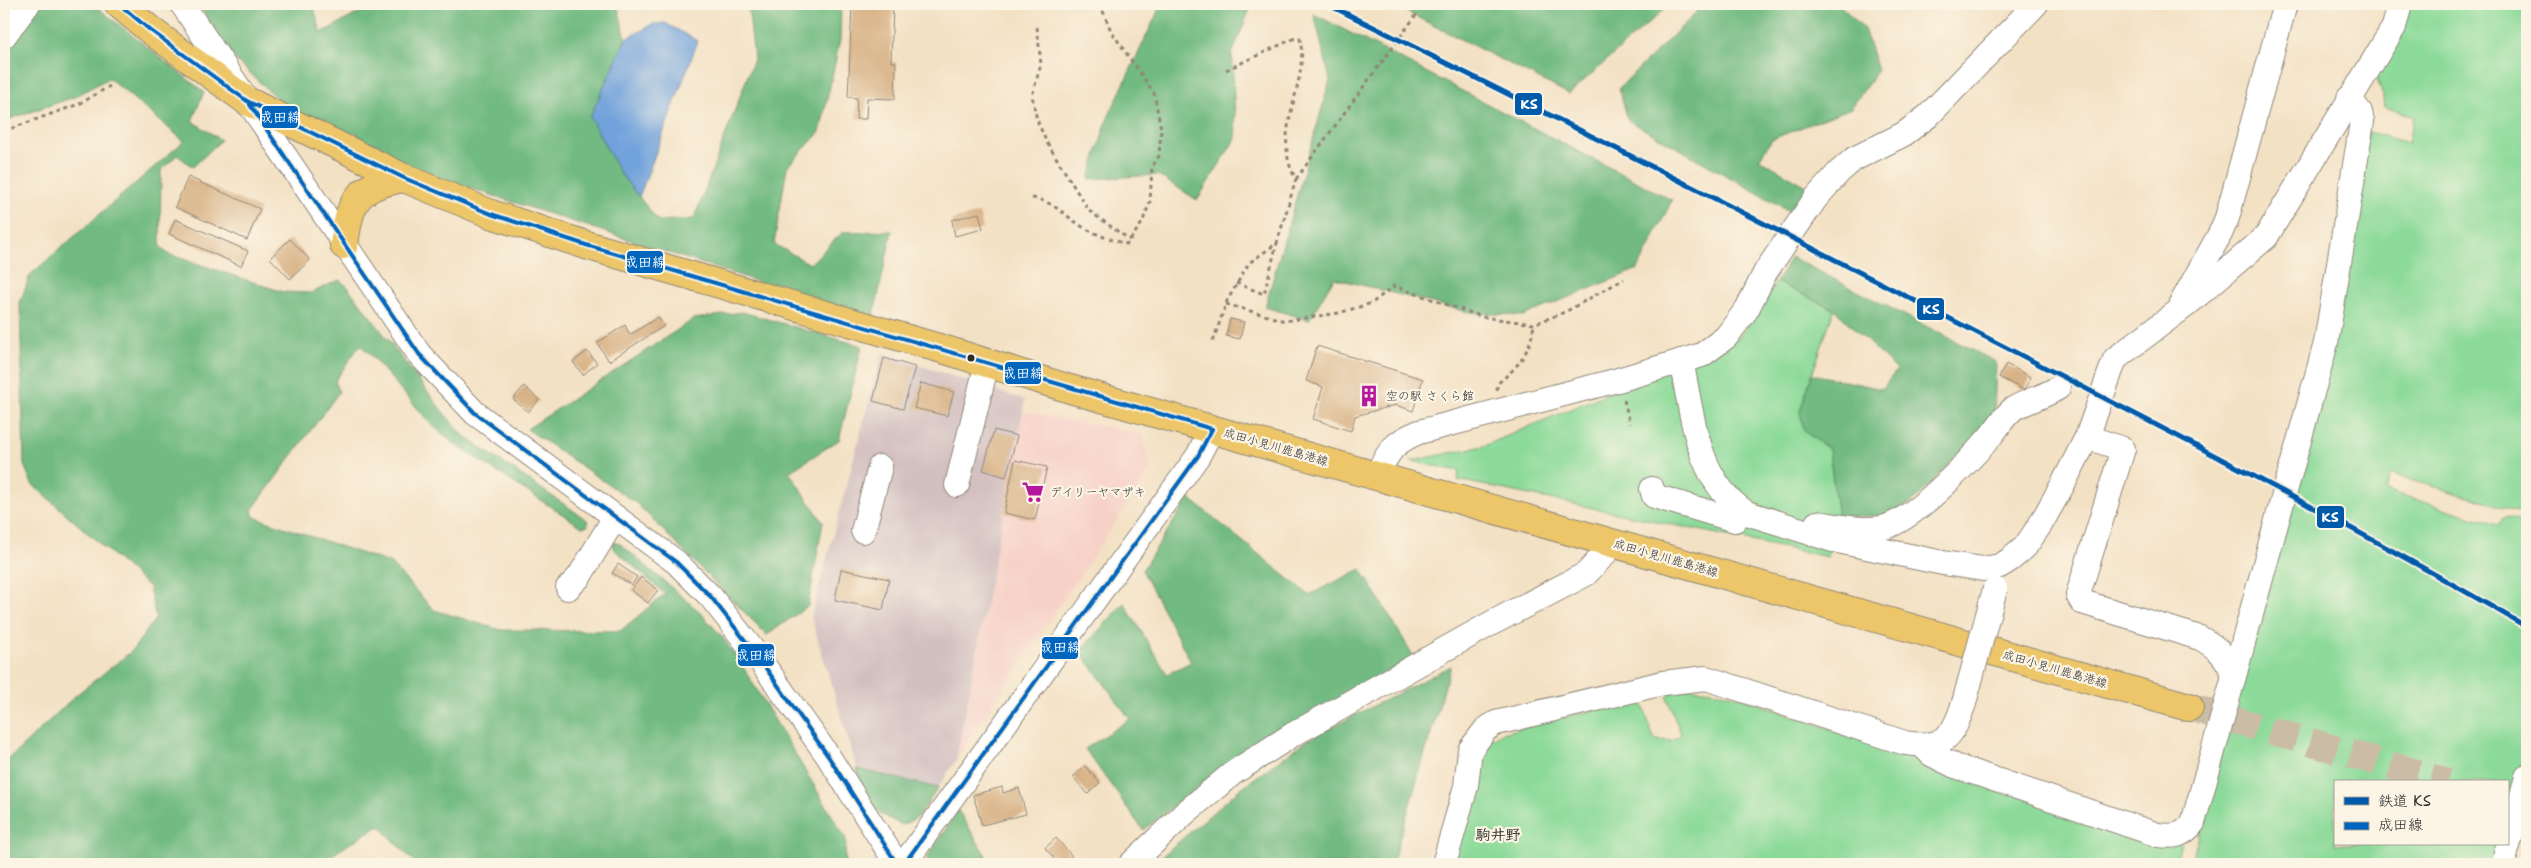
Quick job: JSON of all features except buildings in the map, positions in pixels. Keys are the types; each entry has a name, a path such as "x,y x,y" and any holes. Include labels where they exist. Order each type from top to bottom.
{"main road":[{"name":"成田小見川鹿島港線","path":"119,4 150,30 247,101 404,178 491,214 586,245 1070,389 2189,706"},
{"path":"344,245 348,215 352,204 366,190 381,182 404,178"}],"street":[{"path":"4,36 28,4"},
{"path":"182,4 419,354 450,389 475,413 676,562 711,598 755,652 828,756 897,864"},
{"path":"1376,476 1388,453 1400,440 1419,432 1702,355 1726,337 1747,309 1766,271 1816,198 1854,159 1904,134 1928,116 2036,4"},
{"path":"2177,312 2227,218 2286,4"},
{"path":"1681,361 1700,446 1714,481 1735,505 1747,513 1833,540 1983,569 2000,566 2025,547 2040,525 2088,437 2115,359 2177,312 2266,238 2349,98 2394,27 2400,4"},
{"path":"1923,746 1931,754 1955,766 2158,835 2174,837 2187,831 2193,823 2326,343 2362,122 2360,112 2349,98"},
{"path":"957,486 987,363"},
{"path":"1786,524 1812,522 1872,529 1884,527 1901,520 1917,509 1958,469 1988,439 2014,408 2042,397 2058,388"},
{"path":"904,864 1198,456 1212,429"},
{"path":"2088,437 2123,450 2078,595 2082,602 2200,638 2218,648 2229,661 2234,676"},
{"path":"863,531 880,467"},
{"path":"1652,489 1654,496 1665,501 1735,520"},
{"path":"568,588 579,577 615,517"},
{"path":"1131,864 1186,812 1233,773 1292,735 1490,624 1586,574 1614,544"},
{"path":"1444,864 1466,786 1470,750 1486,729 1496,723 1519,717 1663,683 1706,678 1905,743 1923,746 1938,744 1948,738 1954,730 1964,703 2000,566"},
{"path":"2508,846 2527,776"},
{"path":"2503,864 2508,846"}],"path":[{"path":"1032,198 1043,200 1064,212 1081,226 1107,239 1127,244 1142,223 1150,202 1152,167 1158,156 1161,129 1154,93 1111,30 1100,4"},
{"path":"1236,283 1264,294 1296,179 1422,7"},
{"path":"1036,27 1041,64 1032,96 1036,120 1046,141 1089,212 1130,240"},
{"path":"1226,70 1295,38 1300,40 1302,68 1288,114 1288,156 1290,169 1296,179"},
{"path":"4,131 79,104 110,86"},
{"path":"1213,341 1226,304 1249,262 1277,243"},
{"path":"1226,304 1285,321 1339,313 1372,303 1394,286 1483,317 1534,324 1565,312 1624,279"},
{"path":"1495,398 1498,384 1516,369 1531,344 1534,324"},
{"path":"1622,395 1630,424"}],"shaded area":[{"path":"882,353 1025,400 956,760 938,788 857,769 811,617"},
{"path":"1022,411 1142,434 1151,469 956,760"}],"green space":[{"path":"22,4 93,4 204,92 192,121 221,140 193,167 177,155 161,170 160,246 168,254 283,292 311,293 339,280 347,286 443,412 464,436 587,520 588,526 582,527 457,446 431,424 360,345 335,381 339,392 252,510 254,517 390,563 434,610 501,630 620,631 665,594 613,548 613,543 618,542 700,612 723,638 743,667 846,839 845,864 416,864 379,825 318,864 4,864 4,764 76,695 132,651 156,618 149,587 32,484 24,465 20,303 30,275 184,141 109,78 74,97 4,121 4,25"},
{"path":"198,4 313,4 321,33 376,4 617,4 626,39 590,117 620,173 658,221 694,219 754,59 748,4 841,4 840,40 820,132 787,167 774,244 810,264 843,232 892,231 873,319 439,178 288,109 234,58"},
{"path":"1150,4 1252,4 1232,54 1236,138 1197,200 1158,175 1089,179 1107,120 1159,9"},
{"path":"1391,4 1670,4 1569,94"},
{"path":"1700,4 1839,4 1864,29 1878,70 1851,108 1772,139 1759,159 1812,189 1793,213 1628,120 1619,88 1695,14"},
{"path":"2408,4 2527,4 2527,514 2390,474 2385,490 2498,525 2504,517 2527,523 2527,747 2508,813 2508,780 2334,780 2334,846 2498,846 2493,864 2191,864 2331,355 2368,132 2408,143 2414,116 2384,107 2383,96 2376,76"},
{"path":"1314,14 1672,200 1638,269 1523,316 1468,312 1334,278 1309,320 1265,307 1330,80"},
{"path":"1791,257 1996,362 1994,417 1912,503 1885,515 1838,518 1829,449 1804,431 1800,411 1812,374 1882,389 1897,370 1834,309 1776,282"},
{"path":"1776,282 1834,309 1800,411 1804,431 1829,449 1838,518 1828,557 1458,480 1459,471 1411,461 1484,446 1739,337 1761,309"},
{"path":"742,312 862,346 839,440 789,472 823,522 808,606 767,635 636,503 527,429 694,319"},
{"path":"1189,498 1309,595 1361,569 1414,657 1238,756 1143,830 1085,749 1130,719 1080,651 1124,603 1167,674 1191,662 1142,570"},
{"path":"1451,666 1392,864 1153,864 1241,788 1307,740"},
{"path":"1687,688 1727,693 2162,844 2181,843 2175,864 1452,864 1476,757 1486,743 1502,733 1639,699 1645,710 1655,740 1672,741 1681,735 1667,697 1673,691"},
{"path":"857,769 938,788 919,816 903,825 883,815 871,804 863,790"},
{"path":"958,810 991,864 928,864 927,858"}],"water":[{"path":"665,23 698,41 639,197 620,173 590,117 626,39 653,24"}],"tunnel":[{"path":"2189,707 2441,780"}],"rail line":[{"name":"KS","path":"1327,4 2040,365 2320,511 2527,627"}],"transit line":[{"name":"成田線","path":"119,4 150,30 247,101 404,178 491,214 586,245 1212,429"},
{"name":"成田線","path":"250,105 419,354 475,413 676,562 711,597 755,653 828,756 897,864"},
{"name":"成田線","path":"904,864 1198,456 1212,429"}],"place":[{"name":"空の駅 さくら館","path":"1369,396"},
{"name":"デイリーヤマザキ","path":"1033,492"}],"district":[{"name":"駒井野","path":"1498,835"}]}
